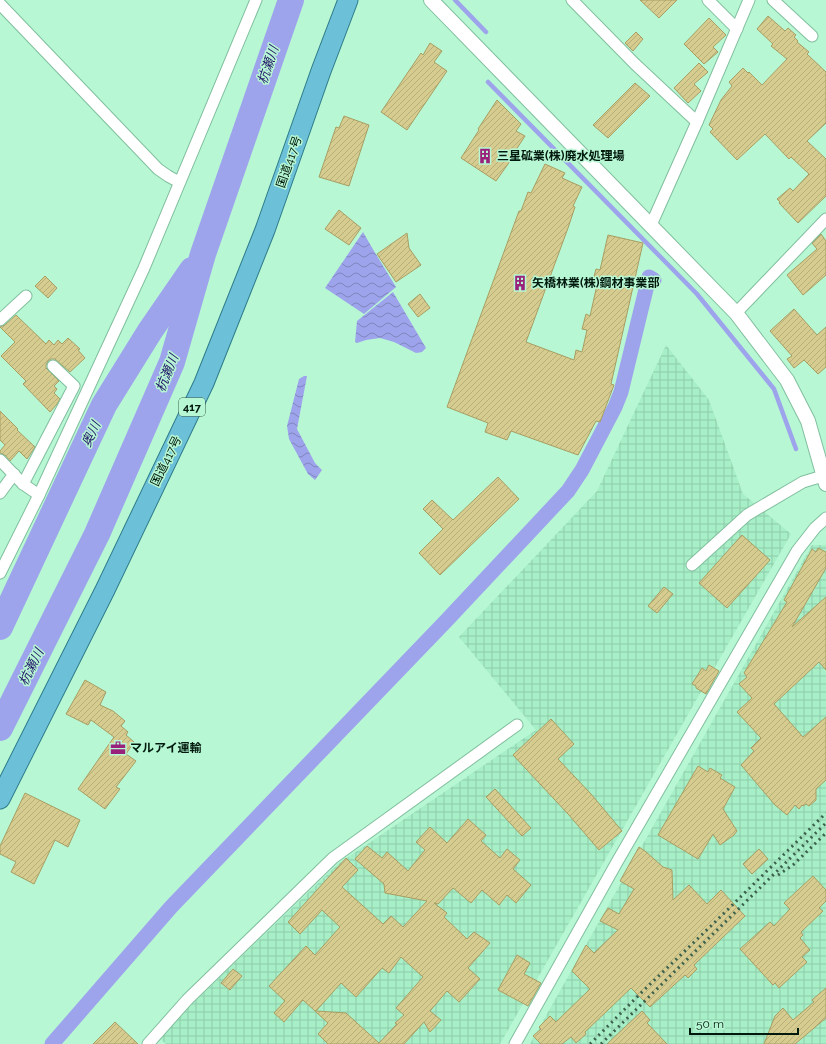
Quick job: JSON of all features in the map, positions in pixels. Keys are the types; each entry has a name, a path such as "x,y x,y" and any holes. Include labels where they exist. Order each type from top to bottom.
{"highway":[{"name":"国道417号","path":"0,799 105,590 204,383 265,230 321,71 348,0"}],"street":[{"path":"0,573 39,495 140,275 256,0"},
{"path":"431,0 736,313 787,380 808,421 826,479 803,482 746,515 692,565"},
{"path":"572,0 635,64 698,122"},
{"path":"708,0 737,29"},
{"path":"651,225 698,122 748,0"},
{"path":"773,0 812,36"},
{"path":"0,4 158,169 179,182"},
{"path":"736,313 826,219"},
{"path":"0,320 26,296"},
{"path":"24,484 74,386 53,366"},
{"path":"0,460 24,484 39,495"},
{"path":"0,493 14,474"},
{"path":"515,1044 621,856 797,551 815,528 826,518"},
{"path":"148,1044 186,1000 333,858 518,725"}],"shaded area":[{"path":"666,345 709,400 743,494 791,534 500,1044 166,1044 158,1037 338,864 536,730 459,637 597,491"},
{"path":"812,545 826,545 826,1044 530,1044"}],"water":[{"path":"363,232 396,287 364,314 325,288"},
{"path":"393,292 426,348 422,352 416,353 394,342 380,338 357,343 355,342 357,321"},
{"path":"307,376 297,429 315,463 322,470 315,480 308,474 289,439 287,426 299,379"}],"building":[{"path":"640,0 677,0 659,18"},
{"path":"768,16 785,31 788,28 796,35 794,37 798,41 797,42 809,52 807,54 826,72 826,123 807,141 826,159 826,196 798,223 777,199 790,188 793,191 809,174 791,157 789,159 765,134 737,160 710,132 713,129 709,125 721,100 732,86 729,82 743,68 762,85 787,59 771,46 773,44 757,29"},
{"path":"709,18 726,35 713,47 718,52 704,64 684,44"},
{"path":"636,32 643,39 633,51 625,43"},
{"path":"430,43 442,51 434,62 447,71 407,130 381,112 421,53 423,55"},
{"path":"699,63 708,72 694,84 701,91 688,103 674,88"},
{"path":"635,83 650,96 608,138 593,125"},
{"path":"497,100 521,124 516,131 525,136 512,156 513,157 496,181 461,158"},
{"path":"344,116 369,125 349,186 319,177 336,127 339,128"},
{"name":"矢橋林業(株)鋼材事業部","path":"545,164 565,173 562,178 582,187 573,206 575,207 568,228 526,342 574,360 576,350 582,352 587,330 582,329 586,314 590,316 597,285 592,284 596,269 600,270 608,235 643,243 611,384 614,385 600,422 596,421 578,455 511,431 507,440 485,432 488,423 447,407 519,211 521,211 528,192 531,193"},
{"path":"339,210 361,228 349,245 325,229"},
{"path":"407,233 409,248 421,265 396,282 377,254"},
{"path":"821,234 826,241 826,275 803,295 787,275 817,249 812,243"},
{"path":"45,276 57,288 48,298 35,286"},
{"path":"420,294 430,308 418,317 408,304"},
{"path":"794,309 817,335 826,327 826,367 818,374 804,360 794,368 787,359 792,356 770,331"},
{"path":"16,315 46,344 49,340 54,345 58,340 62,344 68,338 80,349 78,350 85,358 70,372 55,359 48,361 46,368 59,381 54,386 57,389 54,393 60,399 50,412 23,384 26,381 1,356 15,342 0,327 5,325"},
{"path":"0,411 35,447 27,459 19,451 10,461 5,455 0,453 5,445 0,440"},
{"path":"498,477 519,499 440,575 419,553 443,529 423,509 432,500 453,520"},
{"path":"742,535 770,560 727,608 699,583"},
{"path":"818,548 826,552 826,568 792,627 826,597 826,670 819,662 774,704 803,737 826,717 826,780 816,789 816,800 809,806 806,804 803,806 802,805 799,809 795,805 787,815 775,805 741,765 754,751 751,748 761,738 737,712 752,698 739,684 747,677 744,673 787,602 784,600 812,549 816,552"},
{"path":"664,587 673,594 657,613 648,606"},
{"path":"709,665 719,671 706,694 692,684 702,668 706,671"},
{"name":"マルアイ運輸","path":"85,680 106,692 100,705 113,711 125,721 121,726 128,732 126,735 134,742 126,754 136,761 116,787 120,789 105,809 78,789 114,737 91,720 88,725 66,714"},
{"path":"551,719 574,744 558,759 591,794 622,831 599,850 513,755"},
{"path":"698,766 708,772 710,768 722,775 720,778 735,787 723,809 737,831 720,845 713,834 698,859 658,835"},
{"path":"495,789 531,828 522,836 486,797"},
{"path":"25,793 80,820 68,847 55,840 34,884 11,872 16,862 0,854 0,846"},
{"path":"468,819 486,835 481,841 500,858 507,849 520,860 513,869 531,885 516,903 507,895 499,905 482,890 471,903 453,888 438,904 434,903 447,913 444,917 467,939 474,932 490,943 468,968 480,979 459,1002 447,991 430,1011 441,1020 430,1032 424,1022 404,1044 328,1044 318,1034 328,1023 303,1000 284,1022 274,1013 285,1001 269,986 306,946 315,955 340,927 322,910 300,934 288,922 346,858 358,870 342,887 383,924 391,916 403,927 427,901 385,893 384,884 355,859 367,846 382,858 387,852 408,871 425,850 416,842 430,827 447,843","holes":["401,957 423,977 396,1008 404,1015 395,1023 397,1024 379,1043 346,1013 316,1011 341,983 356,997 382,968 389,973"]},
{"path":"639,847 663,867 672,870 673,900 689,885 707,904 721,890 745,916 694,965 697,969 688,978 685,975 650,1007 631,988 585,1032 586,1034 576,1043 571,1037 562,1044 541,1044 533,1036 541,1029 539,1027 550,1016 556,1022 590,989 572,971 586,945 594,953 618,930 600,921 608,908 619,914 634,889 620,881"},
{"path":"759,849 768,859 752,874 743,864"},
{"path":"813,876 826,890 826,901 819,908 823,911 801,932 803,935 800,938 810,950 802,957 807,962 779,988 775,983 773,985 740,949 770,922 774,926 790,909 784,903"},
{"path":"517,955 530,963 524,974 541,983 528,1006 498,990"},
{"path":"233,969 242,976 230,990 221,983"},
{"path":"826,988 826,1018 795,1044 764,1044 775,1016 783,1008 793,1020 814,1002 812,1000"},
{"path":"642,1011 650,1020 647,1023 667,1044 607,1044"},
{"path":"115,1022 138,1044 93,1044"}],"waterway":[{"name":"杭瀬川","path":"0,728 97,534 172,362 203,254 291,0"},
{"path":"455,0 486,32"},
{"path":"488,82 697,294 774,389 796,449"},
{"name":"奥川","path":"0,627 104,405 150,331 192,270"},
{"path":"52,1044 171,907 446,621 568,491 582,470 615,407 621,392 649,277 654,280"}],"railway":[{"path":"590,1044 826,813"},
{"path":"601,1044 826,823"},
{"path":"778,875 793,865 826,833"}],"place":[{"name":"三星砿業(株)廃水処理場","path":"485,156"},
{"name":"矢橋林業(株)鋼材事業部","path":"520,283"},
{"name":"マルアイ運輸","path":"118,748"}]}
